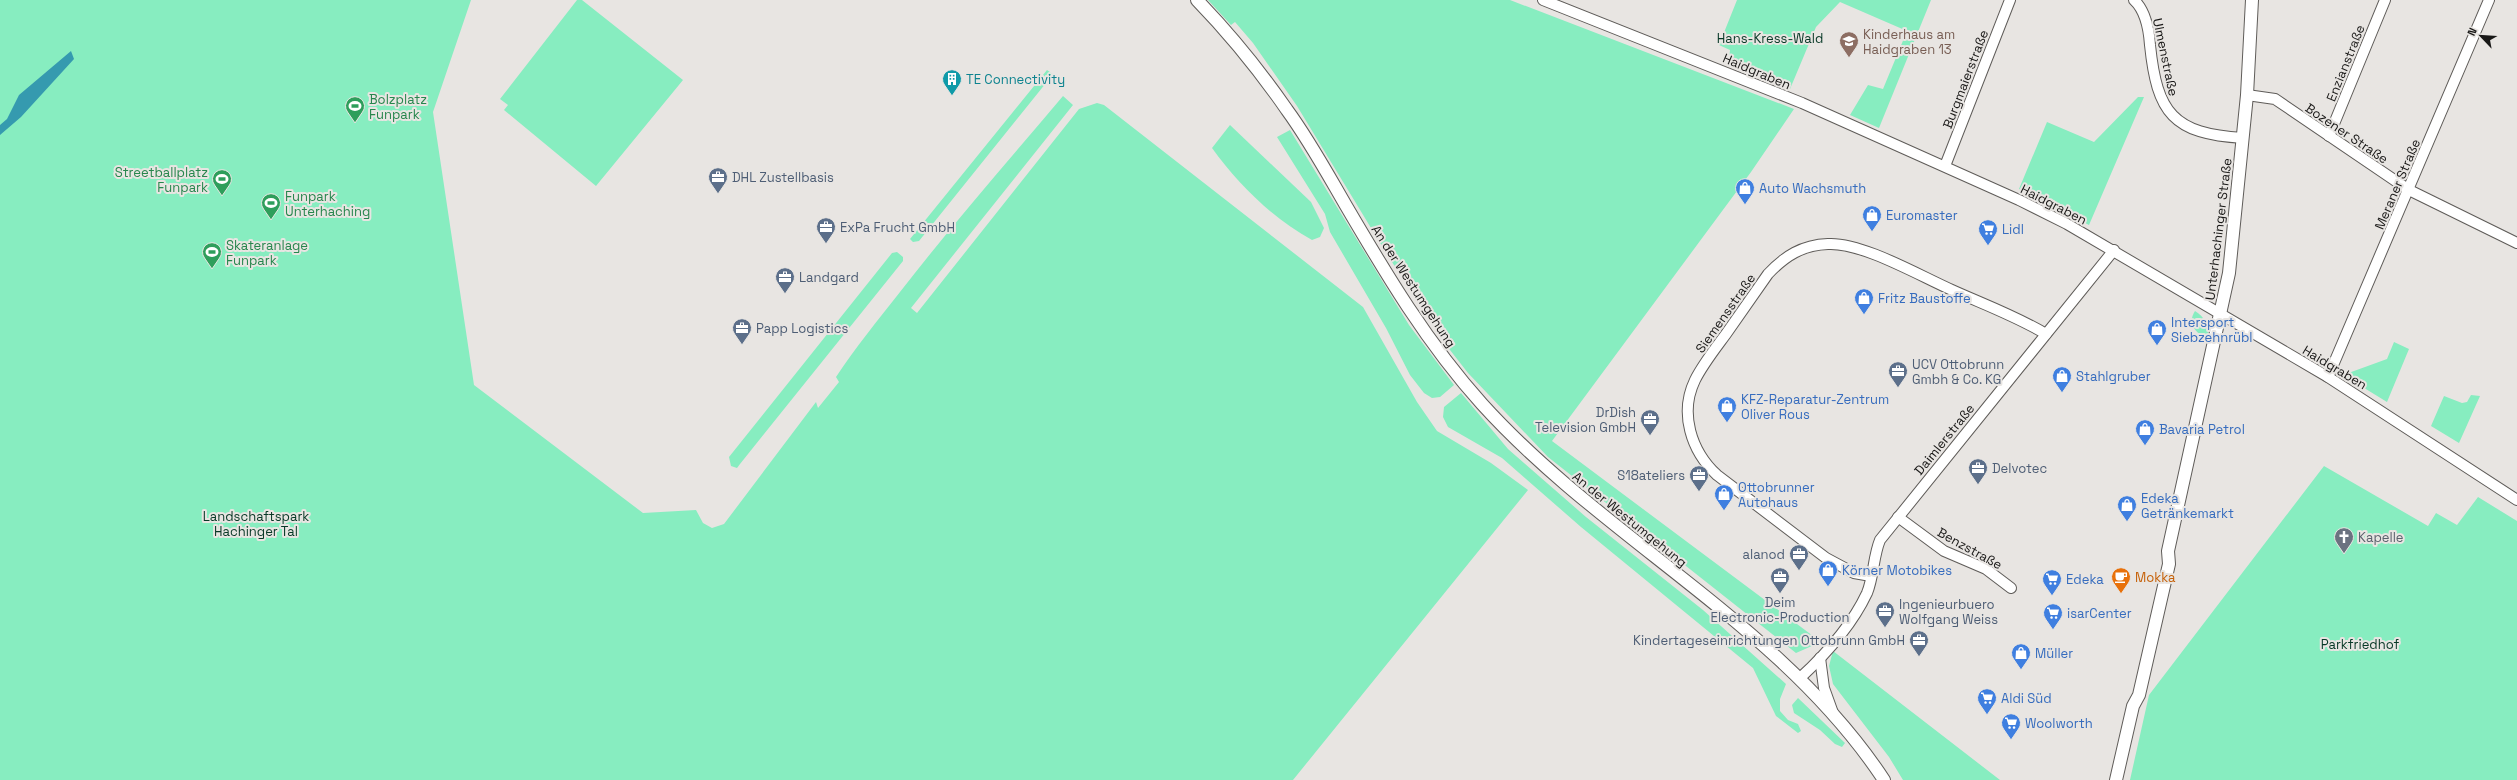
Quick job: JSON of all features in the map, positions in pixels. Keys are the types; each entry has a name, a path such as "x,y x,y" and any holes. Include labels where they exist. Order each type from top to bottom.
{"main road":[{"name":"An der Westumgehung","path":"1197,0 1242,50 1288,111 1398,292 1436,348 1481,403 1543,466 1800,678 1861,745 1884,780"},
{"name":"Unterhachinger Straße","path":"2116,780 2133,706 2131,693 2161,562 2168,551 2221,314 2233,240 2246,95 2252,0"}],"street":[{"name":"Haidgraben","path":"1543,0 1732,74 1945,166 2019,200 2114,250 2328,377 2517,500"},
{"name":"Burgmaierstraße","path":"1945,166 2010,0"},
{"name":"Ulmenstraße","path":"2134,0 2146,21 2157,90 2166,108 2180,123 2196,131 2242,138"},
{"name":"Enzianstraße","path":"2329,136 2384,0"},
{"name":"Meraner Straße","path":"2328,377 2489,0"},
{"name":"Bozener Straße","path":"2246,95 2276,99 2408,190 2516,241"},
{"name":"Siemensstraße","path":"1871,576 1854,573 1826,558 1717,474 1704,462 1694,445 1689,424 1688,405 1694,381 1768,274 1780,261 1794,252 1817,245 1842,244 1875,255 2046,334"},
{"name":"Daimlerstraße","path":"1800,678 1820,658 1861,604 1867,593 1880,540 2114,250"},
{"name":"Benzstraße","path":"1898,517 1944,552 1986,568 2012,588"},
{"path":"1820,658 1824,688 1833,713"}],"green space":[{"name":"Landschaftspark Hachinger Tal","path":"0,0 471,0 433,112 474,385 643,513 696,510 703,523 712,528 724,524 816,402 818,408 839,382 836,377 843,366 920,267 980,193 1063,96 1073,105 911,308 917,313 1079,109 1097,103 1104,105 1363,307 1417,402 1437,431 1491,463 1528,490 1293,780 0,780"},
{"path":"577,0 582,0 683,80 596,186 504,110 508,105 500,99"},
{"path":"1208,0 1510,0 1794,109 1751,172 1552,441 1821,642 1796,653 1548,457 1468,373 1450,350 1388,256 1297,106 1253,43 1235,22 1231,25"},
{"name":"Hans-Kress-Wald","path":"1737,0 1931,0 1879,128 1850,115 1868,85 1883,89 1907,31 1840,2 1816,27 1790,89 1729,61 1730,50 1719,45"},
{"path":"1047,70 1057,77 1046,83 919,241 913,242 910,239"},
{"path":"2138,97 2144,97 2089,225 2019,189 2047,122 2094,142"},
{"path":"1230,125 1311,202 1324,228 1320,237 1312,240 1270,211 1245,187 1222,161 1212,148"},
{"path":"1290,130 1409,325 1454,385 1440,397 1432,398 1424,393 1410,375 1386,328 1330,232 1325,214 1277,137"},
{"path":"897,252 903,257 903,261 737,468 731,466 729,457 892,253"},
{"path":"2195,311 2206,322 2208,338 2199,334 2192,324"},
{"path":"2394,342 2409,349 2387,402 2343,375 2387,359"},
{"path":"1461,393 1508,449 1586,517 1703,610 1786,684 1780,699 1780,711 1788,720 1798,724 1801,731 1798,733 1776,716 1753,668 1581,527 1502,458 1448,427 1443,417 1444,407"},
{"path":"2471,395 2480,396 2459,443 2431,426 2444,396 2462,403 2467,402"},
{"name":"Parkfriedhof","path":"2324,466 2428,526 2436,513 2457,525 2478,497 2517,521 2517,780 2130,780 2149,695"},
{"path":"1833,651 2000,780 1903,780 1889,757 1833,684 1829,666"},
{"path":"1798,698 1845,743 1842,747 1835,744 1820,730 1794,713 1792,705"}],"water":[{"path":"71,51 74,59 21,117 0,135 0,125 7,119 19,95"}],"place":[{"name":"Kinderhaus am Haidgraben 13","path":"1849,58"},
{"name":"TE Connectivity","path":"952,96"},
{"name":"Bolzplatz Funpark","path":"355,123"},
{"name":"DHL Zustellbasis","path":"718,194"},
{"name":"Streetballplatz Funpark","path":"222,196"},
{"name":"Auto Wachsmuth","path":"1745,205"},
{"name":"Funpark Unterhaching","path":"271,220"},
{"name":"Euromaster","path":"1872,232"},
{"name":"ExPa Frucht GmbH","path":"826,244"},
{"name":"Lidl","path":"1988,246"},
{"name":"Skateranlage Funpark","path":"212,269"},
{"name":"Landgard","path":"785,294"},
{"name":"Fritz Baustoffe","path":"1864,315"},
{"name":"Papp Logistics","path":"742,345"},
{"name":"Intersport Siebzehnrübl","path":"2157,346"},
{"name":"UCV Ottobrunn Gmbh & Co. KG","path":"1898,388"},
{"name":"Stahlgruber","path":"2062,393"},
{"name":"KFZ-Reparatur-Zentrum Oliver Rous","path":"1727,423"},
{"name":"DrDish Television GmbH","path":"1650,436"},
{"name":"Bavaria Petrol","path":"2145,446"},
{"name":"Delvotec","path":"1978,485"},
{"name":"S18ateliers","path":"1699,492"},
{"name":"Ottobrunner Autohaus","path":"1724,511"},
{"name":"Edeka Getränkemarkt","path":"2127,522"},
{"name":"Kapelle","path":"2344,554"},
{"name":"alanod","path":"1799,571"},
{"name":"Körner Motobikes","path":"1828,587"},
{"name":"Deim Electronic-Production","path":"1780,594"},
{"name":"Mokka","path":"2121,594"},
{"name":"Edeka","path":"2052,596"},
{"name":"Ingenieurbuero Wolfgang Weiss","path":"1885,628"},
{"name":"isarCenter","path":"2053,630"},
{"name":"Kindertageseinrichtungen Ottobrunn GmbH","path":"1919,657"},
{"name":"Müller","path":"2021,670"},
{"name":"Aldi Süd","path":"1987,715"},
{"name":"Woolworth","path":"2011,740"}]}
